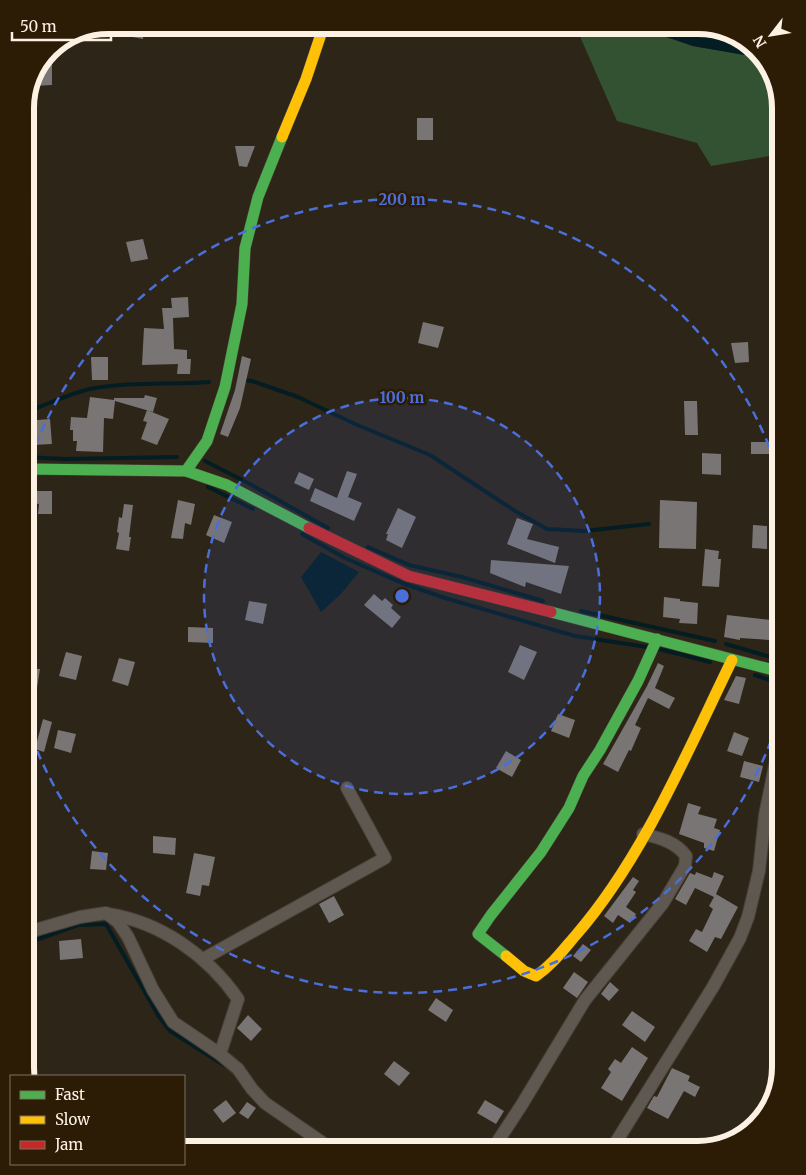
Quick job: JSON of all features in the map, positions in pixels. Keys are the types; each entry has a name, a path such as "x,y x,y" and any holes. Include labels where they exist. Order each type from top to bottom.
{"street":[{"path":"186,471 207,441 225,387 242,304 245,248 258,197 306,79 321,34"},
{"path":"34,469 186,471 227,485 296,522 408,576 772,670"},
{"path":"657,639 638,681 600,750 583,776 570,808 542,852 478,934 524,971 536,976 548,968 584,926 622,874 669,788 732,660"},
{"path":"617,1141 713,987 740,938 748,917 759,872 765,815 772,780"},
{"path":"203,959 385,858 347,788"},
{"path":"498,1141 585,1000 663,903 685,866 686,856 680,847 659,838 643,834"},
{"path":"106,914 118,922 128,937 153,990 173,1022 220,1054 238,1069 265,1103 320,1141"},
{"path":"34,930 80,917 106,914 129,917 155,927 203,959 228,985 238,999 220,1054"}],"green space":[{"path":"579,34 658,34 693,46 746,55 746,60 755,60 767,79 772,98 772,156 711,166 697,143 617,121"}],"water":[{"path":"658,34 713,35 735,44 746,51 746,55 693,46"},
{"path":"321,552 359,572 340,595 321,612 301,577"}],"building":[{"path":"127,34 144,34 143,39 127,36"},
{"path":"48,65 52,65 52,85 37,86"},
{"path":"417,118 433,118 433,140 417,140"},
{"path":"235,146 255,146 247,167 239,166"},
{"path":"143,239 148,259 131,262 126,242"},
{"path":"188,297 189,317 173,318 174,349 187,350 187,359 191,359 190,374 177,374 178,364 142,365 144,328 164,329 162,308 172,308 171,298"},
{"path":"423,322 444,327 438,348 418,343"},
{"path":"748,342 749,362 735,363 731,343"},
{"path":"242,356 251,359 240,408 228,437 220,434 235,390"},
{"path":"91,357 108,357 108,380 92,380"},
{"path":"145,395 157,398 153,412 115,401 113,419 104,418 103,452 76,451 77,441 73,441 73,430 70,430 71,417 87,418 90,397 114,400 114,398 144,398"},
{"path":"684,401 697,401 698,435 685,435"},
{"path":"147,410 169,419 157,445 141,439 147,422 143,421"},
{"path":"50,419 52,444 34,445 34,420"},
{"path":"751,442 769,442 769,454 751,454"},
{"path":"702,453 721,454 721,475 702,474"},
{"path":"347,471 357,474 348,497 362,503 354,521 310,501 315,488 337,498"},
{"path":"299,472 314,479 309,490 294,483"},
{"path":"34,491 52,491 52,514 38,514 39,504 34,503"},
{"path":"178,500 195,504 191,525 185,523 183,539 171,538"},
{"path":"660,500 697,502 696,549 659,548"},
{"path":"124,504 133,505 129,551 116,549 119,517 122,518"},
{"path":"398,508 416,517 402,548 386,540 388,534 386,534"},
{"path":"214,515 232,522 224,543 206,535"},
{"path":"517,518 533,524 527,539 559,547 555,563 507,544"},
{"path":"753,525 767,526 767,549 752,548"},
{"path":"705,549 719,551 718,559 721,559 719,587 702,586"},
{"path":"491,560 569,566 561,594 526,582 525,587 490,573"},
{"path":"374,594 382,601 385,598 393,605 391,608 401,617 392,628 364,605"},
{"path":"664,597 698,603 697,624 679,623 680,619 663,617"},
{"path":"249,601 267,604 263,624 245,620"},
{"path":"727,615 771,620 770,640 740,638 740,640 724,637"},
{"path":"188,627 213,628 213,643 188,642"},
{"path":"520,645 537,652 524,680 508,672"},
{"path":"66,652 82,656 76,680 59,676"},
{"path":"119,658 135,662 128,686 112,681"},
{"path":"658,663 664,666 655,688 675,698 669,709 648,698 635,725 641,728 631,751 629,750 618,772 603,764"},
{"path":"34,669 40,669 37,688 34,688"},
{"path":"736,676 746,678 739,704 724,700"},
{"path":"558,714 575,720 569,738 551,731"},
{"path":"43,719 52,722 44,752 35,749"},
{"path":"58,730 76,734 71,753 54,748"},
{"path":"734,732 749,738 742,756 727,751"},
{"path":"506,751 521,760 512,777 496,768"},
{"path":"744,761 763,766 759,782 740,777"},
{"path":"688,803 701,807 698,814 717,819 714,828 720,830 714,851 704,848 704,843 679,834"},
{"path":"153,836 176,838 175,855 153,853"},
{"path":"92,851 108,853 106,870 90,869"},
{"path":"194,853 215,857 209,886 202,885 200,896 186,893"},
{"path":"696,872 712,878 714,872 724,876 716,894 738,907 721,939 715,937 707,952 689,941 696,929 702,932 713,909 709,906 714,897 695,888 686,905 675,899 690,873 695,875"},
{"path":"633,877 639,881 633,890 636,892 626,907 636,914 630,923 618,915 613,923 604,916"},
{"path":"334,896 344,915 329,923 319,904"},
{"path":"81,939 83,958 60,960 59,941"},
{"path":"583,944 591,950 581,962 573,956"},
{"path":"574,972 588,982 577,998 563,988"},
{"path":"610,982 619,990 609,1001 601,994"},
{"path":"436,998 453,1010 446,1022 428,1010"},
{"path":"632,1011 655,1027 645,1042 622,1025"},
{"path":"248,1015 262,1029 251,1041 237,1028"},
{"path":"632,1047 648,1058 622,1101 601,1088 611,1072 608,1069 615,1059 621,1063"},
{"path":"394,1061 410,1073 399,1086 384,1074"},
{"path":"672,1068 690,1076 688,1081 700,1087 695,1097 684,1091 668,1119 647,1108 654,1096 657,1097"},
{"path":"226,1100 236,1113 223,1123 213,1110"},
{"path":"485,1100 504,1111 496,1124 477,1113"},
{"path":"247,1102 256,1108 248,1119 239,1113"}],"waterway":[{"path":"242,380 252,381 298,397 355,424 430,455 515,511 547,529 584,531 649,524"},
{"path":"34,409 90,389 135,384 209,382"},
{"path":"34,457 65,459 177,457"},
{"path":"205,461 328,528"},
{"path":"208,487 253,509"},
{"path":"302,534 345,558 402,583 445,598 575,636 647,647"},
{"path":"368,547 409,565 462,577 543,601"},
{"path":"581,611 715,641"},
{"path":"726,644 772,657"},
{"path":"659,649 710,662"},
{"path":"755,675 772,681"},
{"path":"34,941 78,925 106,924 158,1015 170,1031 224,1065"}],"traffic: fast":[{"path":"186,471 207,441 225,387 242,304 245,248 258,197 282,137"},
{"path":"34,469 186,471 227,485 309,528"},
{"path":"551,612 772,670"},
{"path":"506,956 478,934 541,852 569,808 583,776 600,750 638,681 657,639"}],"traffic: slow":[{"path":"282,137 306,79 321,34"},
{"path":"506,956 524,971 536,976 557,957 600,905 643,838 662,803 732,660"}],"traffic: jam":[{"path":"309,528 408,576 551,612"}]}
